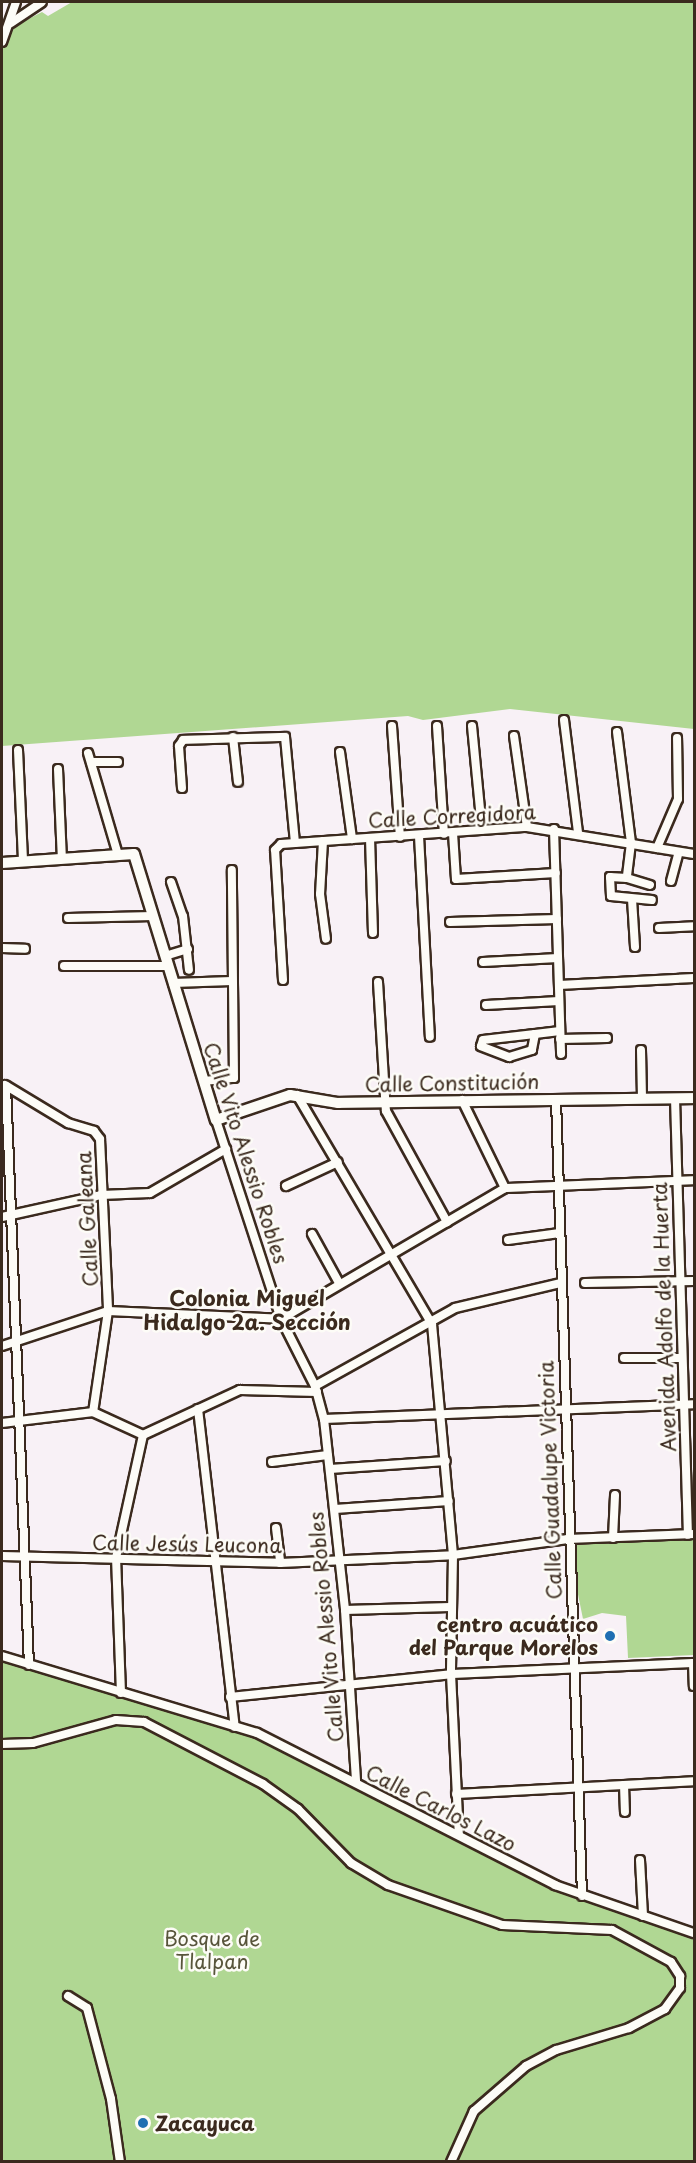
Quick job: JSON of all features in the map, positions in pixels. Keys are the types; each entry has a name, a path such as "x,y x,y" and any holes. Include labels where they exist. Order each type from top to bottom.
{"street":[{"path":"2,42 11,22 15,2"},
{"path":"11,22 42,2"},
{"path":"564,720 578,833"},
{"path":"392,726 400,837"},
{"path":"437,726 448,833 456,879 556,873"},
{"path":"472,726 482,830"},
{"path":"617,732 631,843 627,878"},
{"path":"233,736 238,782"},
{"path":"182,788 179,746 183,740 233,736 285,736 295,843"},
{"path":"514,736 527,827"},
{"path":"657,848 678,799 677,738"},
{"path":"18,750 23,862"},
{"path":"340,752 352,839"},
{"path":"2,863 118,855 89,757 118,762"},
{"path":"58,769 62,859"},
{"name":"Calle Corregidora","path":"283,980 275,850 281,844 527,827 554,829 694,854"},
{"path":"554,829 561,1054"},
{"path":"419,836 430,1037"},
{"path":"370,838 373,933"},
{"path":"323,841 320,894 326,939"},
{"name":"Calle Vito Alessio Robles","path":"118,855 133,850 216,1120 281,1319 316,1389 324,1419 345,1610 356,1782"},
{"path":"671,881 679,852"},
{"path":"204,1081 234,1078 232,870"},
{"path":"650,885 627,878 610,878 611,896 652,900"},
{"path":"171,882 183,916 189,970"},
{"path":"632,898 635,946"},
{"path":"68,918 153,916"},
{"path":"450,922 557,919"},
{"path":"659,928 694,926"},
{"path":"2,948 25,948"},
{"path":"64,966 167,961 188,949"},
{"path":"483,962 558,958"},
{"path":"559,986 694,978"},
{"path":"173,983 232,981"},
{"path":"378,982 387,1114 447,1222"},
{"path":"486,1005 559,1001"},
{"path":"535,1034 532,1050 509,1057 481,1046 483,1040 535,1034 607,1038"},
{"path":"641,1050 642,1098"},
{"path":"3,1088 18,1342 22,1557 29,1665"},
{"name":"Calle Galeana","path":"3,1088 98,1135 108,1311 93,1412"},
{"path":"297,1095 432,1324 453,1555 450,1607 451,1674 459,1835"},
{"name":"Calle Constitución","path":"216,1120 297,1095 338,1103 694,1098"},
{"name":"Avenida Adolfo de la Huerta","path":"675,1098 681,1404 691,1534"},
{"name":"Calle Guadalupe Victoria","path":"556,1099 560,1184 563,1409 582,1896"},
{"path":"462,1100 505,1188"},
{"path":"2,1217 101,1195 150,1193 226,1149"},
{"path":"286,1186 338,1162"},
{"path":"2,1346 108,1311 281,1319 390,1253 505,1188 694,1180"},
{"path":"508,1240 560,1233"},
{"path":"312,1234 339,1283"},
{"path":"585,1283 694,1281"},
{"path":"2,1423 93,1412 143,1434 240,1390 316,1389 432,1324 455,1308 561,1283"},
{"path":"624,1358 680,1358"},
{"path":"324,1419 694,1404"},
{"path":"198,1409 235,1726"},
{"path":"121,1693 116,1558 143,1434"},
{"path":"272,1462 328,1455"},
{"path":"330,1469 446,1461"},
{"path":"613,1538 615,1495"},
{"path":"335,1509 449,1501"},
{"path":"276,1528 280,1563"},
{"name":"Calle Jesús Leucona","path":"2,1556 116,1558 215,1564 280,1563 453,1555 568,1539 691,1534"},
{"path":"345,1610 450,1607"},
{"name":"Calle Carlos Lazo","path":"2,1656 235,1726 284,1745 582,1896 694,1933"},
{"path":"230,1696 451,1674 572,1666 694,1663 694,1686"},
{"path":"2,1744 33,1743 116,1720 144,1722 263,1784 298,1809 351,1863 388,1885 502,1925 612,1930 671,1962 680,1976 680,1988 665,2009 526,2066 474,2111 451,2162"},
{"path":"456,1794 694,1781"},
{"path":"624,1785 625,1812"},
{"path":"640,1860 643,1916"},
{"path":"68,1996 87,2008 111,2099 120,2162"}],"green space":[{"path":"72,2 694,2 694,729 510,709 423,720 408,716 2,746 2,47 13,27 42,12 48,16"},
{"path":"694,1540 694,1655 628,1658 626,1616 602,1613 583,1619 568,1545"},
{"name":"Bosque de Tlalpan","path":"2,1660 248,1735 555,1887 694,1936 694,2161 2,2161"}],"place":[{"name":"centro acuático del Parque Morelos","path":"610,1636"},
{"name":"Zacayuca","path":"143,2123"}],"district":[{"name":"Colonia Miguel Hidalgo 2a. Sección","path":"247,1309"}]}
